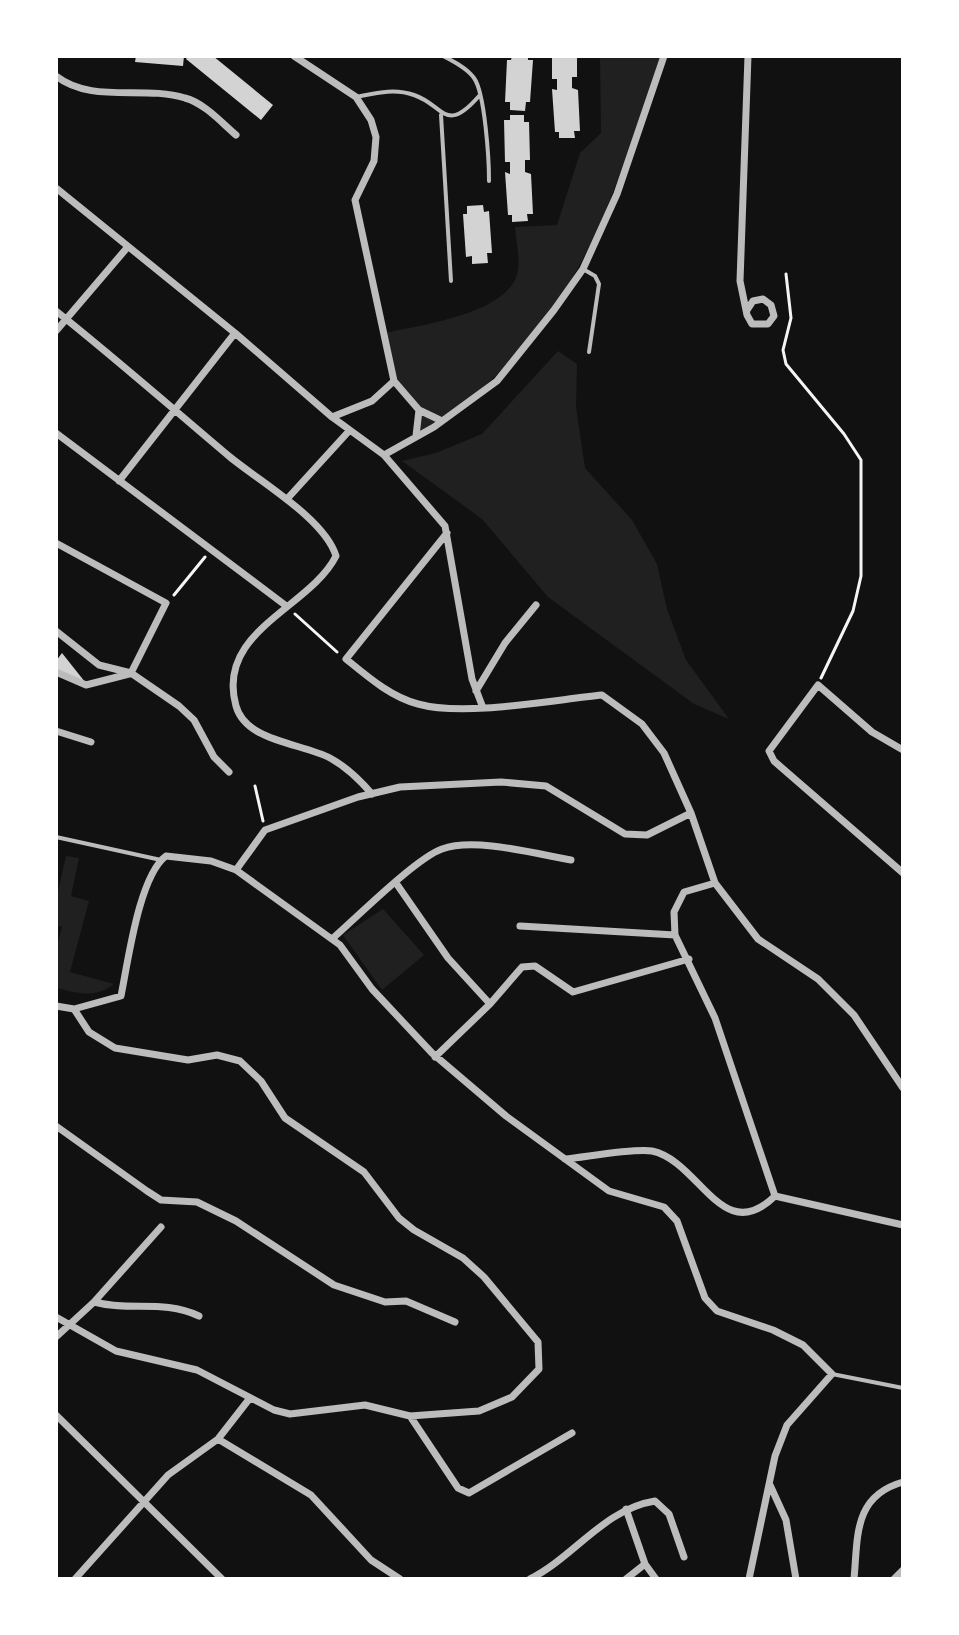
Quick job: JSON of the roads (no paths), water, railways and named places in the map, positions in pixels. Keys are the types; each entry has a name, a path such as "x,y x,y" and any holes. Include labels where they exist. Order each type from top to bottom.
{"street":[{"path":"294,56 356,97 371,120 376,137 374,161 355,200 394,381 419,410 442,421"},
{"path":"384,455 442,421 497,381 583,269 617,194 664,56"},
{"path":"747,310 738,267 748,56"},
{"path":"56,76 79,88 152,91 187,98 236,135"},
{"path":"56,188 126,249 235,333 349,431 384,455 447,533 476,691 483,708"},
{"path":"56,331 126,249"},
{"path":"56,311 235,461 287,499 333,545 336,556 330,568 285,605 241,653 233,671 233,695 238,714 251,728 329,757 355,774 372,794"},
{"path":"119,481 235,333"},
{"path":"332,417 372,401 394,381"},
{"path":"416,436 419,410"},
{"path":"287,499 349,431"},
{"path":"56,433 285,605"},
{"path":"447,533 346,659 384,689 417,704 447,709 483,708 602,695 642,724 657,743 691,813 715,883 758,939 818,979 854,1015 903,1088"},
{"path":"56,543 166,603 131,673 86,685 56,672"},
{"path":"476,691 505,643 536,605"},
{"path":"56,631 99,665 131,673 194,720 214,757 229,772"},
{"path":"903,750 872,732 818,685 771,744 771,758 903,873"},
{"path":"56,731 91,742"},
{"path":"236,870 265,830 400,787 486,783 546,786 625,834 647,835 691,813"},
{"path":"332,939 396,883 441,849 478,845 571,860"},
{"path":"56,1006 74,1009 121,996 148,882 158,862 166,856 211,861 236,870 332,939 435,1057 565,1159 609,1191 664,1207 677,1221 705,1298 717,1311 773,1330 803,1345 832,1374 787,1425 775,1456 749,1579"},
{"path":"396,883 448,958 490,1004"},
{"path":"715,883 684,892 674,912 675,935 715,1018 775,1196"},
{"path":"520,926 675,935"},
{"path":"435,1057 490,1004 522,967 535,966 573,992 689,959"},
{"path":"56,1317 116,1351 197,1370 250,1398 290,1414 365,1405 410,1416 479,1411 512,1397 539,1369 538,1342 484,1277 463,1258 399,1218 364,1172 285,1118 261,1081 240,1061 217,1055 188,1060 115,1048 89,1032 74,1009"},
{"path":"56,1126 161,1200 197,1202 236,1221 334,1285 385,1302 406,1301 455,1322"},
{"path":"565,1159 652,1151 671,1161 730,1210 745,1214 762,1209 775,1196"},
{"path":"775,1196 903,1225"},
{"path":"56,1337 94,1302 161,1227"},
{"path":"94,1302 177,1306 199,1316"},
{"path":"75,1579 168,1475 218,1439 250,1398"},
{"path":"56,1415 222,1579"},
{"path":"410,1416 458,1488 469,1493 477,1492 572,1433"},
{"path":"218,1439 311,1495 371,1560 400,1579"},
{"path":"854,1579 860,1516 890,1486 903,1482"},
{"path":"770,1485 786,1520 796,1579"},
{"path":"530,1579 626,1509 655,1501 663,1505 684,1557"},
{"path":"626,1509 645,1564 656,1579"},
{"path":"626,1579 645,1564"},
{"path":"894,1579 903,1570"}],"lane":[{"path":"443,56 468,72 477,82 490,155 489,181"},
{"path":"356,97 387,90 413,94 441,115 462,112 479,95"},
{"path":"441,115 451,281"},
{"path":"583,269 595,276 599,284 589,352"},
{"path":"56,837 158,862"},
{"path":"832,1374 903,1388"}]}
